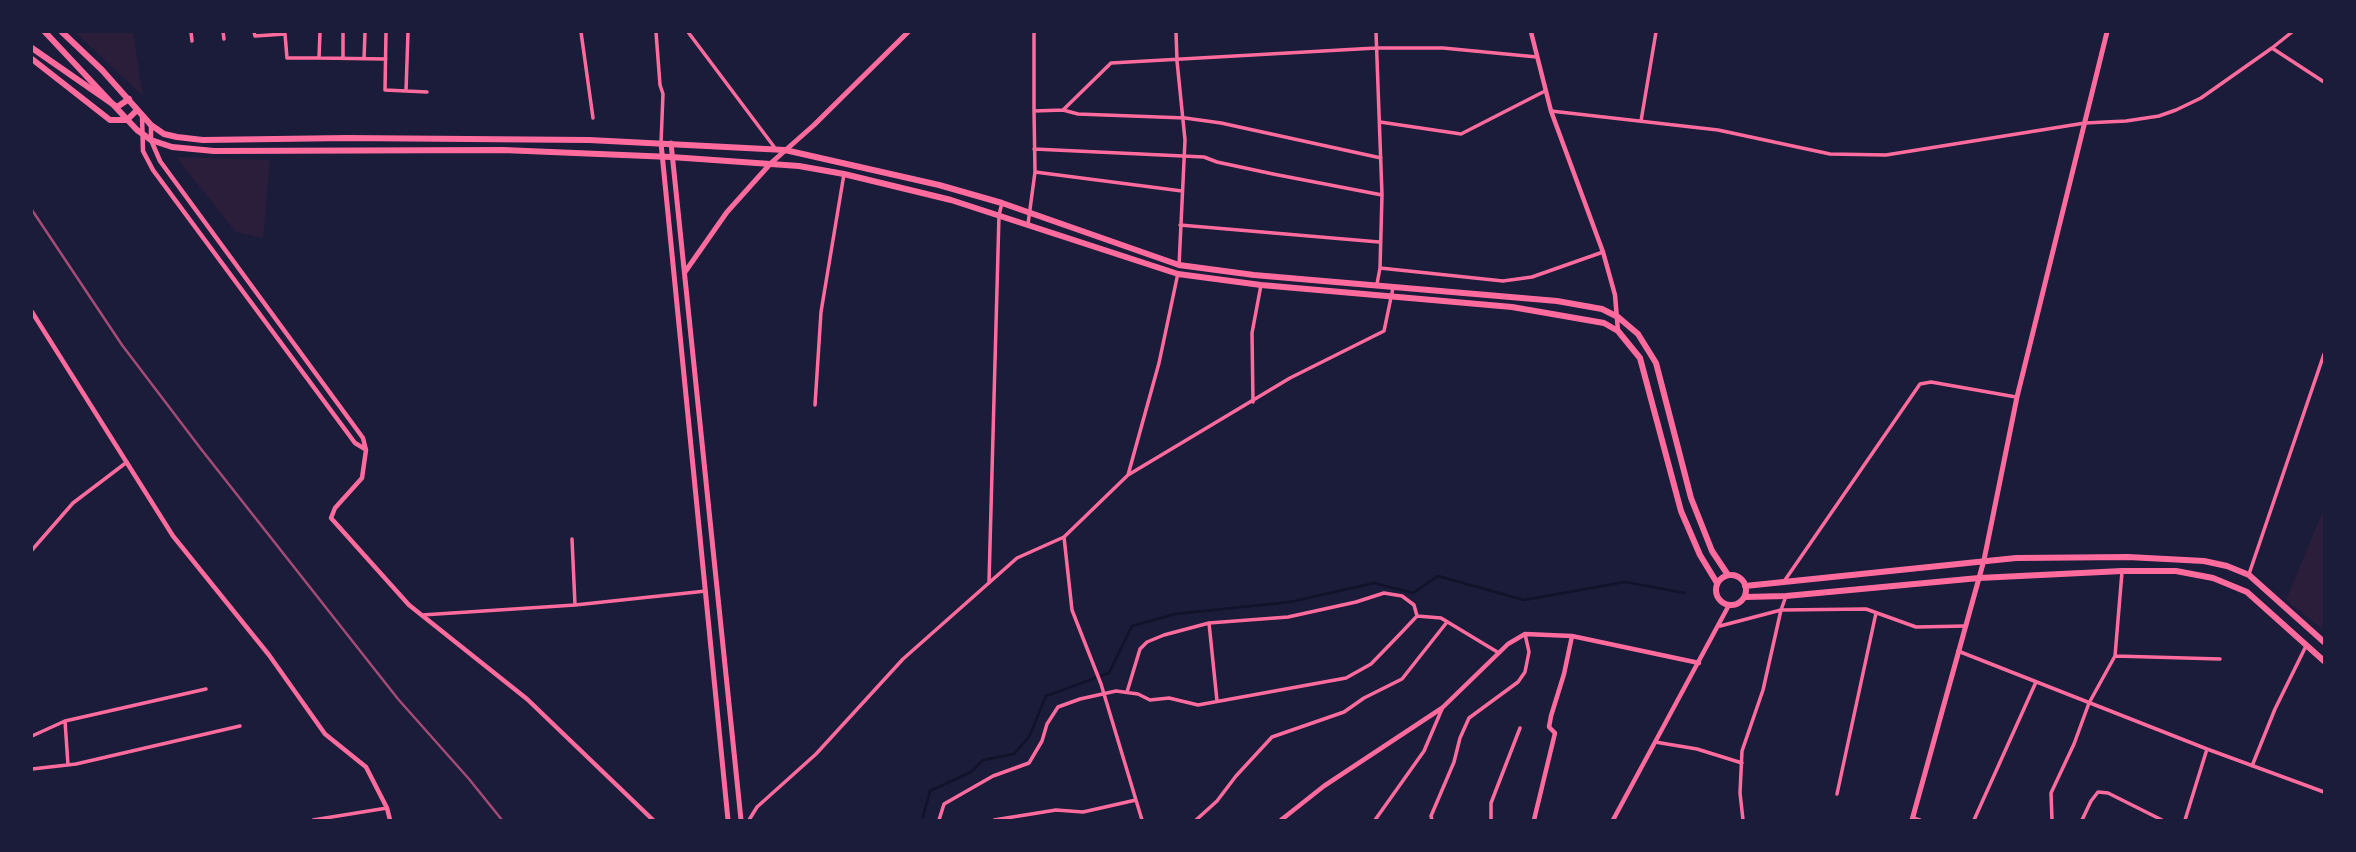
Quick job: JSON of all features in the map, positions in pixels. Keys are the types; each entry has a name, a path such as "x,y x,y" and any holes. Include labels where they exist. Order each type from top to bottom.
{"main road":[{"path":"45,32 127,120 142,134 164,145 193,150 503,150 771,163 844,174 951,200 1178,274 1261,285 1513,307 1604,323 1618,331 1640,358 1681,511 1700,555 1717,583 1716,595 1719,600 1729,605 1738,604 1745,597 1786,596 1979,578 2176,571 2229,583 2262,604 2325,661"},
{"path":"62,32 151,125 164,134 203,140 457,138 671,143 777,149 901,175 1002,204 1179,265 1254,275 1584,304 1618,317 1637,334 1656,363 1691,498 1712,551 1728,575 1740,578 1745,586 1745,597"},
{"path":"684,273 727,212 771,163 814,125 908,32"},
{"path":"1913,819 1984,560 2017,397 2107,32"},
{"path":"32,48 117,107"},
{"path":"32,59 105,116 116,121 127,120 140,113"},
{"path":"117,107 129,99"},
{"path":"661,143 674,295 729,821"},
{"path":"671,143 741,821"},
{"path":"674,295 687,292"},
{"path":"1745,586 1984,560 2128,556 2183,559 2228,566 2249,575 2325,642"},
{"path":"1717,583 1728,575"}],"street":[{"path":"191,32 192,41"},
{"path":"223,32 224,39"},
{"path":"254,32 255,36 285,34 287,58 386,59"},
{"path":"319,58 320,32"},
{"path":"343,32 343,58"},
{"path":"364,59 365,32"},
{"path":"386,32 385,90 426,92"},
{"path":"406,91 408,32"},
{"path":"581,32 593,118"},
{"path":"656,32 663,94 661,143"},
{"path":"688,32 777,149"},
{"path":"1028,224 1035,172 1034,32"},
{"path":"1128,475 1160,363 1179,265 1185,118 1176,32"},
{"path":"1376,32 1381,158 1380,268 1377,285"},
{"path":"1531,32 1550,111 1603,252 1615,295 1618,331"},
{"path":"1641,121 1656,32"},
{"path":"1550,111 1718,130 1830,154 1875,155 2084,123 2126,121 2176,110 2201,98 2292,32"},
{"path":"1063,110 1111,63 1376,48 1443,48 1537,57"},
{"path":"2272,48 2325,82"},
{"path":"1380,122 1465,133 1545,92"},
{"path":"1034,111 1063,110 1091,115 1185,118 1221,123 1381,158"},
{"path":"140,113 144,151 153,170 355,443 366,450"},
{"path":"151,125 151,140 160,160 363,438 366,450 362,478 335,508 331,518 409,605 527,699 653,821"},
{"path":"1034,149 1184,155 1381,195"},
{"path":"1035,172 1182,191"},
{"path":"815,405 821,312 844,174"},
{"path":"989,584 999,215 1002,204"},
{"path":"1180,225 1379,242"},
{"path":"1380,268 1503,281 1532,277 1603,252"},
{"path":"1253,402 1252,333 1261,285"},
{"path":"750,821 757,807 816,754 903,659 1017,558 1064,537 1128,475 1290,378 1384,331 1393,286"},
{"path":"32,312 173,536 269,655 325,734 366,767 387,807 390,821"},
{"path":"2249,575 2325,355"},
{"path":"1784,582 1920,384 1931,382 2017,397"},
{"path":"32,550 73,503 127,461"},
{"path":"1064,537 1072,610 1105,695 1142,821"},
{"path":"572,539 575,605"},
{"path":"2052,821 2051,793 2090,703 2115,656 2123,571"},
{"path":"422,615 575,605 707,591"},
{"path":"1127,692 1140,649 1147,642 1209,623 1288,617 1384,593 1402,596 1414,605 1417,616"},
{"path":"1743,821 1740,793 1742,751 1763,690 1786,596"},
{"path":"1613,821 1729,605"},
{"path":"1720,626 1781,610 1866,609 1916,627 1965,626"},
{"path":"1837,794 1877,613"},
{"path":"1417,616 1441,618 1499,653"},
{"path":"939,821 944,804 993,776 1029,763 1058,707 1116,691 1150,700 1169,698 1198,705 1346,678 1371,664 1417,616"},
{"path":"1196,821 1217,801 1272,737 1344,712 1364,698 1402,679 1447,622"},
{"path":"1209,623 1217,702"},
{"path":"1281,821 1324,786 1442,708 1499,653 1525,634 1572,636 1699,663"},
{"path":"1432,821 1469,718 1518,682 1525,672 1529,652 1525,634"},
{"path":"1534,821 1555,733 1549,727 1551,716 1572,636"},
{"path":"2252,766 2274,709 2307,645"},
{"path":"1958,651 2207,749 2325,792"},
{"path":"2115,656 2220,659"},
{"path":"1974,821 2036,682"},
{"path":"32,736 65,722 206,689"},
{"path":"1375,821 1424,751 1442,708"},
{"path":"65,722 68,765"},
{"path":"32,769 68,765 240,726"},
{"path":"1491,821 1491,803 1520,728"},
{"path":"1654,742 1697,750 1742,763"},
{"path":"2185,821 2207,749"},
{"path":"2082,821 2098,792 2108,793 2162,821"},
{"path":"993,821 1056,810 1083,812 1136,800"},
{"path":"313,821 387,807"},
{"path":"1913,819 1920,821"}],"shaded area":[{"path":"75,32 133,32 143,96"},
{"path":"176,157 270,160 263,238 236,232"},
{"path":"2324,508 2324,630 2286,600"}],"waterway":[{"path":"922,820 930,791 971,772 983,760 1014,754 1029,737 1046,696 1109,673 1132,626 1175,614 1290,602 1374,583 1413,593 1438,576 1524,600 1625,582 1685,593"}],"railway":[{"path":"32,210 122,345 201,449 398,699 502,820"}]}
